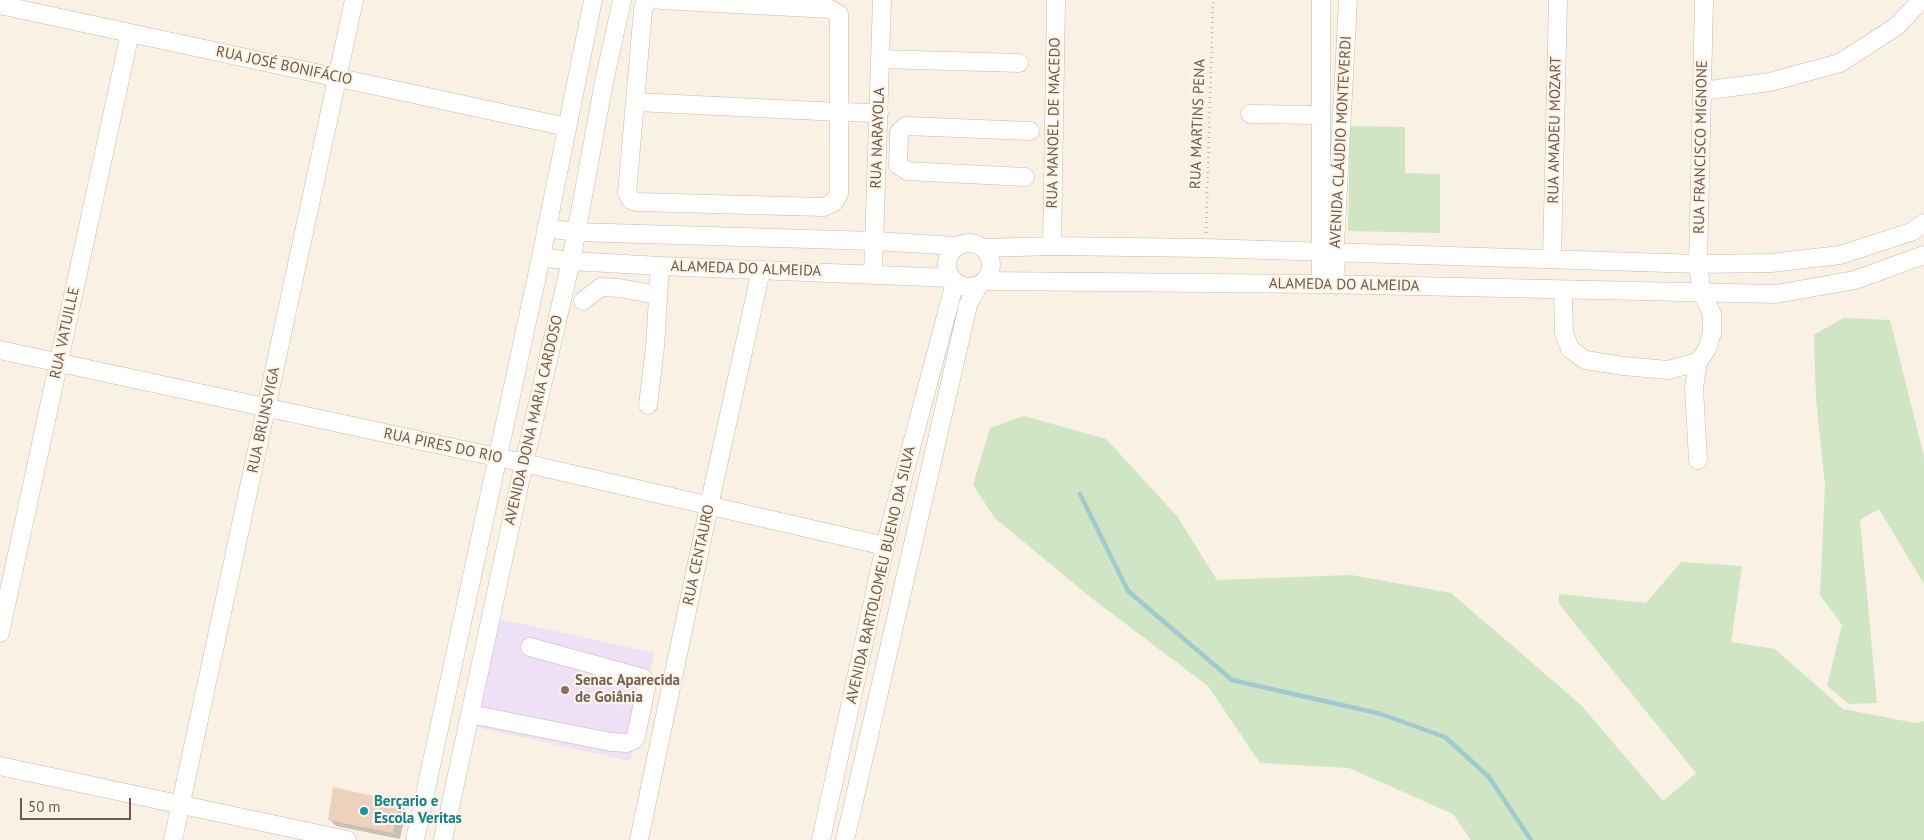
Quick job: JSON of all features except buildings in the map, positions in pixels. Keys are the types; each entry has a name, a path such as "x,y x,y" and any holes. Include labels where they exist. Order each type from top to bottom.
{"street":[{"name":"RUA BRUNSVIGA","path":"173,840 354,0"},
{"name":"AVENIDA DONA MARIA CARDOSO","path":"414,840 541,257 592,0"},
{"name":"AVENIDA DONA MARIA CARDOSO","path":"443,840 524,463 571,261 604,82 622,0"},
{"path":"650,0 644,5 642,10 636,102 627,193 631,200 637,202 824,207 837,199 839,194 840,17 837,12 830,9 660,0"},
{"name":"RUA NARAYOLA","path":"873,275 882,0"},
{"name":"RUA MANOEL DE MACEDO","path":"1052,246 1056,0"},
{"name":"AVENIDA CLÁUDIO MONTEVERDI","path":"1321,0 1321,115 1328,285"},
{"name":"AVENIDA CLÁUDIO MONTEVERDI","path":"1328,252 1348,0"},
{"name":"RUA AMADEU MOZART","path":"1552,259 1558,0"},
{"name":"RUA FRANCISCO MIGNONE","path":"1698,460 1694,388 1698,362 1707,349 1712,333 1712,314 1702,294 1698,264 1704,0"},
{"path":"1702,91 1770,82 1840,63 1898,26 1921,0"},
{"name":"RUA JOSÉ BONIFÁCIO","path":"0,5 567,127"},
{"name":"RUA VATUILLE","path":"0,633 130,33"},
{"path":"880,59 1019,63"},
{"path":"636,102 879,113"},
{"path":"1250,114 1321,115"},
{"path":"1026,177 907,171 898,165 899,132 906,126 1030,130"},
{"path":"878,148 899,147"},
{"name":"ALAMEDA DO ALMEIDA","path":"984,248 1052,246 1205,248 1698,264 1771,263 1840,255 1911,232 1924,224"},
{"path":"546,228 576,232 956,246 971,242 984,248 991,258 991,270 982,283 967,287 953,280 947,266 949,255 956,246"},
{"name":"ALAMEDA DO ALMEIDA","path":"982,283 1328,285 1776,294 1855,280 1924,255"},
{"name":"ALAMEDA DO ALMEIDA","path":"541,257 571,261 660,266 953,280"},
{"path":"648,405 655,347 660,266"},
{"name":"RUA CENTAURO","path":"639,840 761,270"},
{"name":"AVENIDA BARTOLOMEU BUENO DA SILVA","path":"821,840 885,546 953,280"},
{"name":"AVENIDA BARTOLOMEU BUENO DA SILVA","path":"845,840 968,305 982,283"},
{"path":"583,301 601,287 619,288 658,295"},
{"path":"1563,290 1564,333 1570,349 1585,360 1668,370 1698,362"},
{"name":"RUA PIRES DO RIO","path":"0,350 524,463 885,546"},
{"path":"470,714 611,742 627,743 634,740 647,683 643,678 530,647"},
{"path":"0,766 347,840"}],"path":[{"name":"RUA MARTINS PENA","path":"1205,248 1213,0"}],"shaded area":[{"name":"Senac Aparecida de Goiânia","path":"500,619 654,653 630,761 476,727"}],"green space":[{"path":"1350,126 1405,127 1405,173 1440,174 1440,233 1348,231"},
{"path":"1843,318 1890,320 1924,457 1924,584 1879,509 1860,520 1877,703 1849,704 1827,686 1842,625 1820,595 1825,485 1816,399 1814,335"},
{"path":"1024,416 1106,439 1177,516 1217,580 1351,575 1451,593 1581,705 1663,801 1696,773 1559,604 1559,594 1646,603 1681,562 1742,566 1731,642 1775,649 1843,709 1915,723 1924,721 1924,840 1471,840 1453,814 1349,768 1260,763 1208,686 1090,597 995,518 973,485 990,428"}],"waterway":[{"path":"1080,494 1128,591 1232,680 1381,714 1445,737 1489,777 1531,840"}],"place":[{"name":"Senac Aparecida de Goiânia","path":"565,690"},
{"name":"Berçario e Escola Veritas","path":"364,811"}]}
